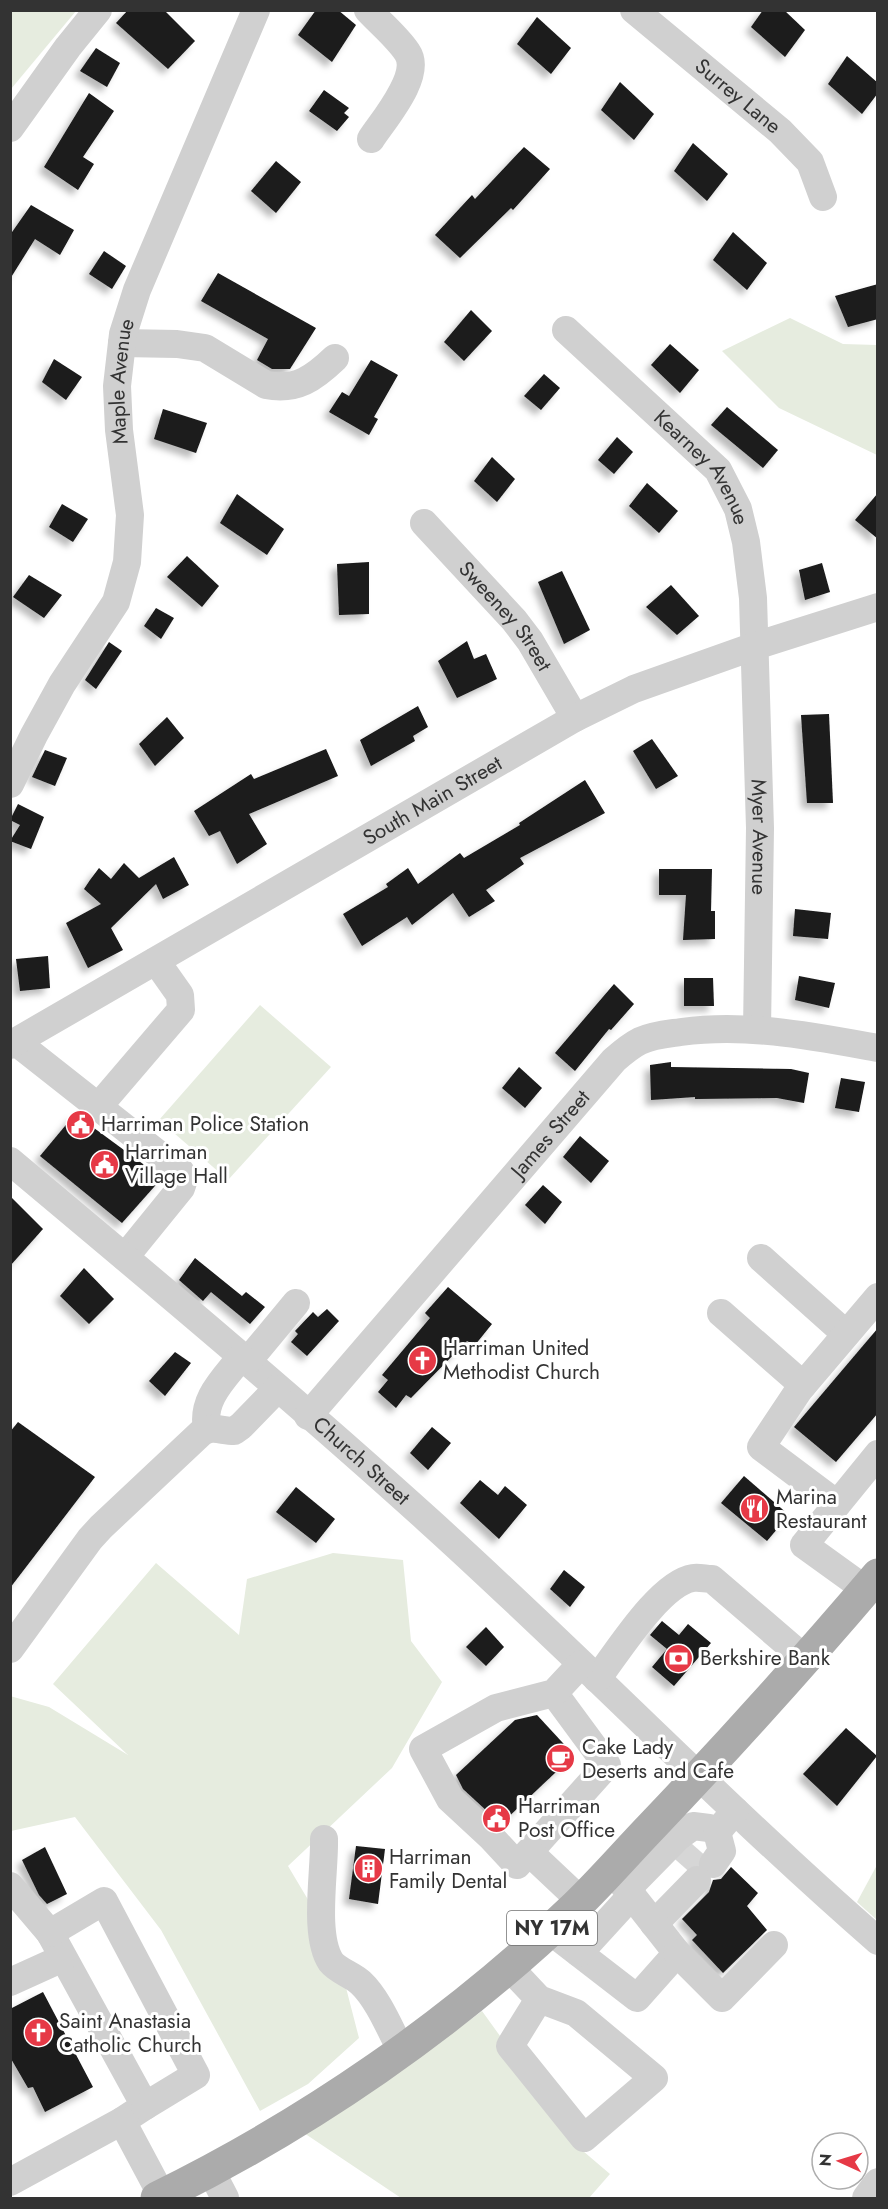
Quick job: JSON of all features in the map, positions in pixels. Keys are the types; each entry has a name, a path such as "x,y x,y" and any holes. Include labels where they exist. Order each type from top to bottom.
{"main road":[{"name":"NY 17M","path":"159,2197 218,2185 312,2113 472,1998 581,1901 634,1898 698,1845 699,1777 872,1582"}],"street":[{"path":"10,128 68,47 98,10"},
{"name":"Maple Avenue","path":"10,784 62,684 116,602 127,562 130,515 119,430 117,386 122,343 137,290 256,10"},
{"path":"368,10 408,53 411,68 405,88 371,139"},
{"name":"Surrey Lane","path":"634,10 780,132 810,162 823,197"},
{"name":"Kearney Avenue","path":"566,330 718,470 738,509 746,542 753,598 754,646"},
{"path":"122,343 177,344 205,348 266,385 275,387 309,380 336,358"},
{"name":"Sweeney Street","path":"424,523 514,620 530,641 575,718"},
{"name":"South Main Street","path":"13,1044 575,718 634,689 754,646 878,607"},
{"name":"Myer Avenue","path":"754,646 760,828 757,1030"},
{"path":"98,1107 181,1010 180,995 156,961"},
{"name":"James Street","path":"308,1416 614,1060 629,1047 642,1040 663,1034 710,1028 794,1032 878,1048"},
{"path":"13,1044 181,1172 184,1179 181,1188 125,1257"},
{"name":"Church Street","path":"10,1161 125,1257 429,1521 699,1777 698,1845 878,1941"},
{"path":"761,1258 846,1334"},
{"path":"837,1504 761,1447 803,1385 878,1297"},
{"path":"207,1429 204,1416 209,1400 296,1303"},
{"path":"721,1313 803,1385"},
{"path":"10,1649 90,1539 207,1429 234,1431 277,1389"},
{"path":"872,1582 804,1545 878,1454"},
{"path":"554,1694 607,1765 517,1865 450,1799 423,1749 496,1708 554,1694 589,1672 661,1596 677,1584 693,1578 712,1579 804,1658"},
{"path":"324,1839 321,1903 323,1940 332,1963 362,1983 383,2014 401,2050"},
{"path":"579,1953 634,1898 698,1845"},
{"path":"529,1852 581,1901"},
{"path":"10,1886 50,1933 63,1958 133,2114 159,2197"},
{"path":"634,1898 677,1953 722,1998 774,1945"},
{"path":"11,2180 133,2114 196,2075 104,1901 50,1933"},
{"path":"549,1930 637,1998 677,1953"},
{"path":"10,1982 63,1958"},
{"path":"508,1966 538,1999 576,2013 654,2079 584,2138 510,2046 538,1999"},
{"path":"866,2199 878,2182"}],"shaded area":[{"path":"10,11 76,11 11,89"},
{"path":"790,318 843,344 877,345 877,455 779,408 722,351"},
{"path":"260,1005 331,1067 228,1180 159,1120"},
{"path":"333,1553 403,1560 411,1641 442,1682 392,1768 288,1866 335,1945 359,2038 308,2084 260,2111 161,1930 75,1817 11,1831 10,1696 49,1707 128,1755 53,1684 156,1563 239,1635 247,1579"},
{"path":"877,1865 877,1920 857,1902"},
{"path":"482,2011 583,2151 610,2174 589,2198 401,2198 301,2131 400,2072"}],"building":[{"path":"128,10 164,10 195,41 168,69 116,23"},
{"path":"316,10 338,10 356,25 332,62 298,35"},
{"path":"763,10 784,10 805,30 785,57 751,27"},
{"path":"537,17 571,48 551,74 517,44"},
{"path":"96,48 120,63 107,87 80,71"},
{"path":"847,56 878,83 878,93 862,114 828,84"},
{"path":"620,82 654,114 634,140 601,110"},
{"path":"324,90 349,108 344,113 349,117 337,131 309,111"},
{"path":"89,93 114,111 83,157 94,164 78,190 44,167"},
{"path":"693,143 728,174 707,201 674,171"},
{"path":"524,147 550,169 513,210 511,208 460,258 435,235 472,195 475,199"},
{"path":"276,161 301,182 276,213 251,191"},
{"path":"31,205 74,230 60,255 35,239 10,279 10,235"},
{"path":"733,232 767,263 747,290 713,260"},
{"path":"104,251 126,266 112,289 89,274"},
{"path":"218,273 316,328 290,369 272,369 257,360 268,339 201,301"},
{"path":"878,284 878,319 848,327 835,296"},
{"path":"471,310 492,331 464,361 444,342"},
{"path":"670,344 699,370 680,393 651,365"},
{"path":"54,359 82,377 66,400 42,382"},
{"path":"371,360 398,375 374,417 378,419 369,435 329,412 342,392 349,396"},
{"path":"544,374 560,388 541,410 524,396"},
{"path":"727,407 778,450 763,468 711,425"},
{"path":"163,409 207,423 196,453 154,439"},
{"path":"617,437 633,452 614,474 598,460"},
{"path":"492,457 515,479 497,502 474,481"},
{"path":"647,483 678,511 659,533 629,506"},
{"path":"878,493 878,539 855,520"},
{"path":"237,494 284,529 267,555 220,523"},
{"path":"62,504 88,519 73,542 49,527"},
{"path":"187,556 219,586 202,607 167,577"},
{"path":"369,562 369,614 339,615 337,564"},
{"path":"822,563 830,592 805,600 799,570"},
{"path":"562,571 590,630 564,644 538,582"},
{"path":"29,575 62,595 44,618 13,597"},
{"path":"671,585 699,616 677,635 646,607"},
{"path":"156,608 174,618 161,639 144,626"},
{"path":"467,641 474,659 486,654 497,679 457,698 438,661"},
{"path":"109,642 122,651 96,689 85,680"},
{"path":"418,706 428,727 413,736 415,741 371,766 360,740"},
{"path":"829,714 833,803 807,803 801,715"},
{"path":"167,717 184,738 155,766 139,744"},
{"path":"652,739 678,776 656,789 633,751"},
{"path":"326,749 338,776 249,814 267,844 237,864 220,831 209,836 194,811 251,774 254,779"},
{"path":"45,750 67,758 55,786 32,777"},
{"path":"585,780 605,813 520,858 524,864 486,890 495,901 469,917 453,893 412,925 407,917 362,946 343,914 388,887 386,884 408,868 418,884 460,853 464,858 520,825 519,823"},
{"path":"18,804 44,817 31,849 10,841 20,825 10,820"},
{"path":"174,857 189,885 163,899 156,884 111,928 123,950 88,968 66,923 101,904 84,889 99,868 111,879 124,863 139,878"},
{"path":"659,869 712,869 711,911 715,911 715,939 683,940 686,895 659,895"},
{"path":"795,909 831,913 828,939 793,936"},
{"path":"48,956 50,988 20,991 16,959"},
{"path":"799,976 835,983 829,1008 795,1000"},
{"path":"684,978 713,978 714,1006 684,1006"},
{"path":"614,984 634,1004 611,1030 609,1029 575,1071 555,1053"},
{"path":"671,1062 671,1067 791,1069 809,1073 804,1103 777,1098 695,1099 695,1097 651,1100 650,1065"},
{"path":"519,1067 542,1088 525,1108 502,1088"},
{"path":"841,1078 865,1082 859,1112 835,1108"},
{"name":"Harriman Village Hall","path":"75,1114 162,1178 122,1223 40,1156"},
{"path":"580,1136 609,1161 591,1183 563,1157"},
{"path":"543,1185 562,1202 545,1224 525,1205"},
{"path":"10,1196 43,1229 10,1266"},
{"path":"195,1258 242,1296 246,1292 265,1307 250,1324 211,1292 203,1301 179,1280"},
{"path":"84,1268 114,1299 89,1324 60,1296"},
{"name":"Harriman United Methodist Church","path":"448,1287 492,1324 475,1345 467,1341 411,1398 406,1395 396,1408 378,1392 388,1380 382,1375 430,1318 425,1313"},
{"path":"327,1309 339,1321 307,1356 291,1342 298,1334 295,1331 313,1312 318,1317"},
{"path":"878,1328 878,1413 836,1462 794,1427"},
{"path":"175,1352 191,1363 165,1396 149,1381"},
{"path":"18,1422 95,1477 10,1588 10,1432"},
{"path":"432,1427 451,1443 428,1470 410,1453"},
{"name":"Marina Restaurant","path":"744,1476 789,1515 767,1541 721,1503"},
{"path":"480,1480 498,1495 505,1486 527,1505 499,1539 460,1503"},
{"path":"296,1487 335,1519 316,1543 276,1512"},
{"path":"564,1570 585,1587 570,1607 550,1589"},
{"name":"Berkshire Bank","path":"662,1621 679,1635 688,1624 711,1643 674,1686 652,1667 667,1649 650,1635"},
{"path":"486,1627 504,1647 486,1666 466,1647"},
{"path":"537,1715 574,1755 501,1824 463,1789 456,1775 515,1720"},
{"path":"846,1728 877,1756 837,1806 803,1774"},
{"name":"Harriman Family Dental","path":"356,1846 385,1849 378,1904 349,1899"},
{"path":"45,1847 67,1894 47,1904 39,1895 22,1860"},
{"path":"731,1867 758,1893 747,1906 767,1930 723,1973 692,1940 697,1935 682,1919 709,1892 713,1880 721,1879"},
{"name":"Saint Anastasia Catholic Church","path":"43,1992 93,2087 45,2112 33,2087 28,2088 10,2057 10,2009"}],"tunnel":[{"path":"685,1868 700,1851"}],"place":[{"name":"Harriman Police Station","path":"80,1124"},
{"name":"Harriman Village Hall","path":"104,1164"},
{"name":"Harriman United Methodist Church","path":"422,1360"},
{"name":"Marina Restaurant","path":"755,1509"},
{"name":"Berkshire Bank","path":"679,1658"},
{"name":"Cake Lady Deserts and Cafe","path":"561,1759"},
{"name":"Harriman Post Office","path":"497,1818"},
{"name":"Harriman Family Dental","path":"368,1869"},
{"name":"Saint Anastasia Catholic Church","path":"38,2033"}]}
